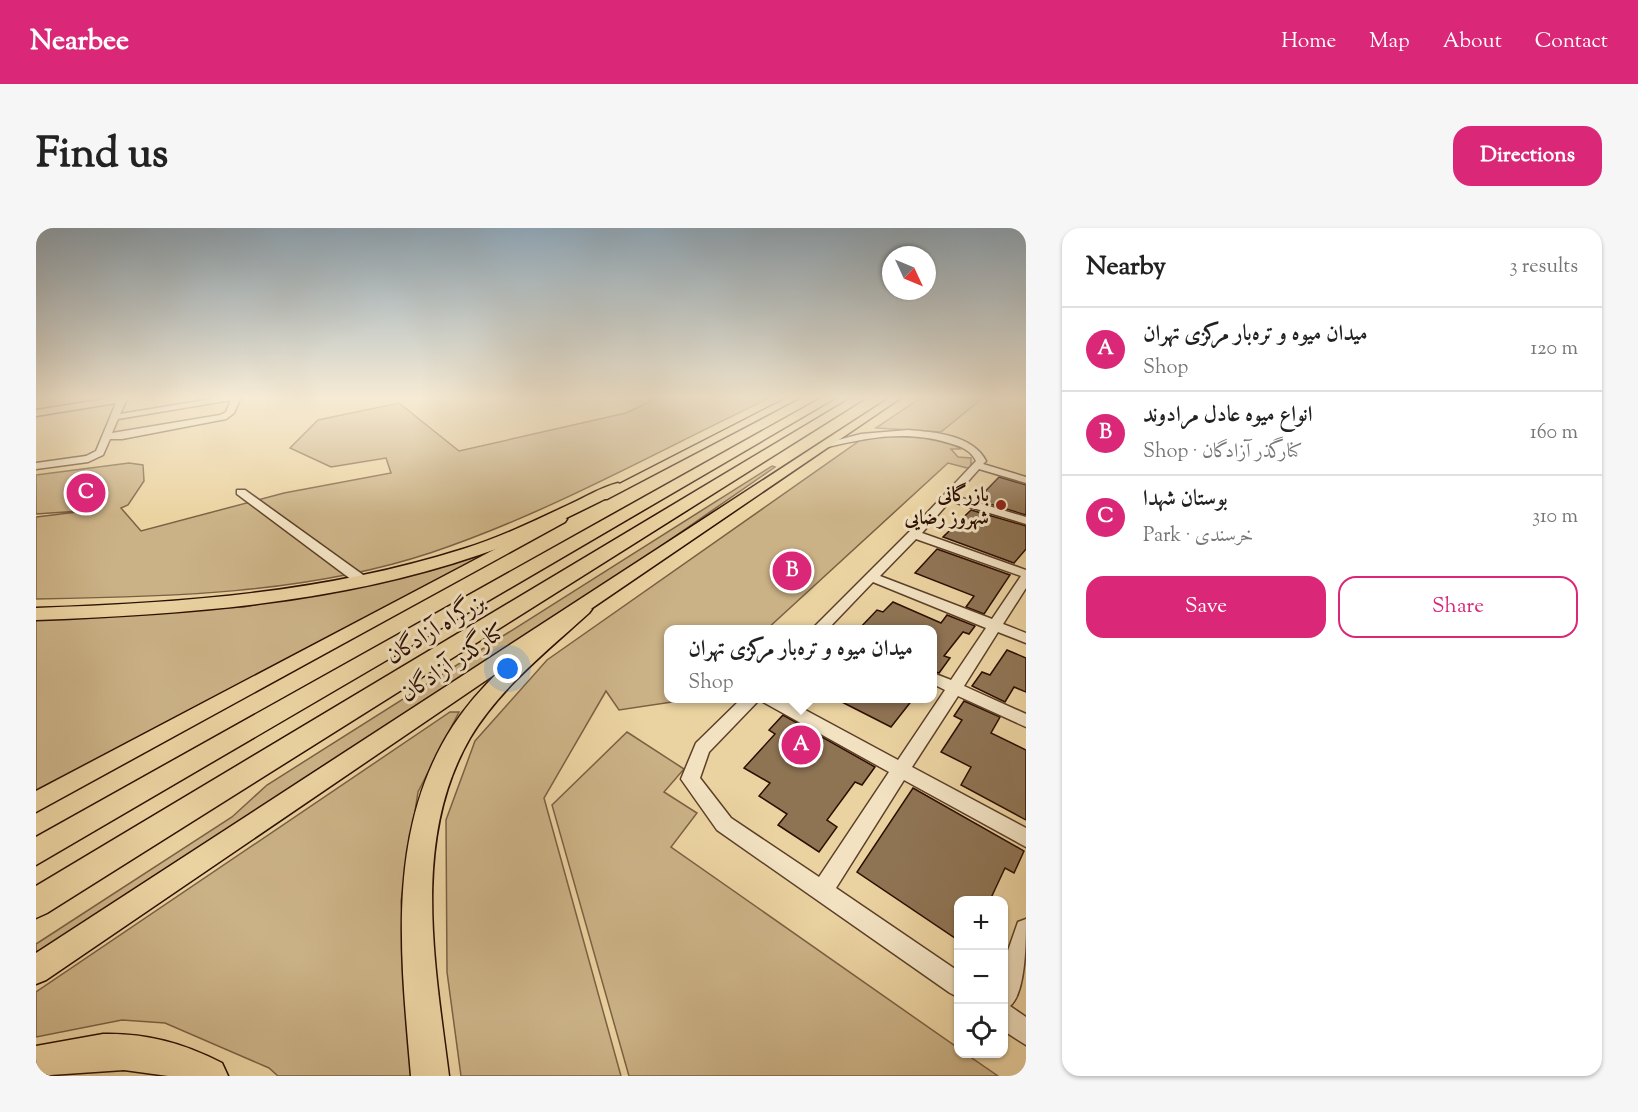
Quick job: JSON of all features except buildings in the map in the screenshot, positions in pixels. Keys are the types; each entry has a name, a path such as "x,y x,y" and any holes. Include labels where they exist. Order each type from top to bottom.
{"highway":[{"name":"بزرگراه آزادگان","path":"36,852 762,437"},
{"name":"بزرگراه آزادگان","path":"36,903 796,437"},
{"path":"36,614 223,604 361,580 441,561 496,543 618,487"},
{"path":"429,1076 416,913 426,824 437,785 455,744 477,710 506,678 582,609"},
{"path":"36,1064 78,1053 146,1051 191,1065 209,1076"}],"main road":[{"path":"36,802 393,612 618,487 718,437"},
{"name":"کنارگذر آزادگان","path":"36,970 839,437"}],"street":[{"path":"36,466 94,457 100,453 105,437"},
{"path":"828,444 860,437"},
{"path":"826,625 979,466 979,456 972,450 938,437"},
{"path":"979,466 1026,480"},
{"path":"241,492 361,580"},
{"path":"948,497 1026,521"},
{"path":"914,534 1026,574"},
{"path":"871,578 1026,638"},
{"path":"822,891 1026,578"},
{"path":"937,680 1026,721"},
{"path":"749,703 702,748 690,779 724,824 954,982"},
{"path":"776,703 1026,838"},
{"path":"1008,984 1026,930"},
{"path":"1008,1019 1026,1032"}],"shaded area":[{"path":"301,437 441,437 459,451 522,437 692,437 518,519 430,553 383,567 285,585 235,591 135,597 36,599 36,517 94,510 36,514 36,475 129,463 143,465 144,481 128,505 121,508 141,531 284,493 391,473 386,458 331,467 290,448"},
{"path":"874,437 928,437 944,440 960,449 951,449 958,457 971,458 971,469 948,463 771,625 664,625 665,703 619,710 606,691 544,798 621,1076 461,1076 447,972 446,820 475,741 547,660 862,439"},
{"path":"772,466 775,467 645,557 36,955 36,944 232,817 267,785"},
{"path":"482,556 36,791 36,616 244,607"},
{"path":"450,712 459,712 418,792 401,901 415,1076 278,1076 269,1068 165,1023 122,1020 36,1037 36,992"},
{"path":"627,732 684,769 664,792 697,813 671,847 954,1045 954,1058 972,1058 998,1076 629,1076 552,805"}],"place":[{"name":"بوستان شهدا","path":"86,493"},
{"name":"بازرگانی شهروز رضایی","path":"1001,505"},
{"name":"انواع میوه عادل مرادوند","path":"792,571"},
{"name":"میدان میوه و تره‌بار مرکزی تهران","path":"801,745"}]}
